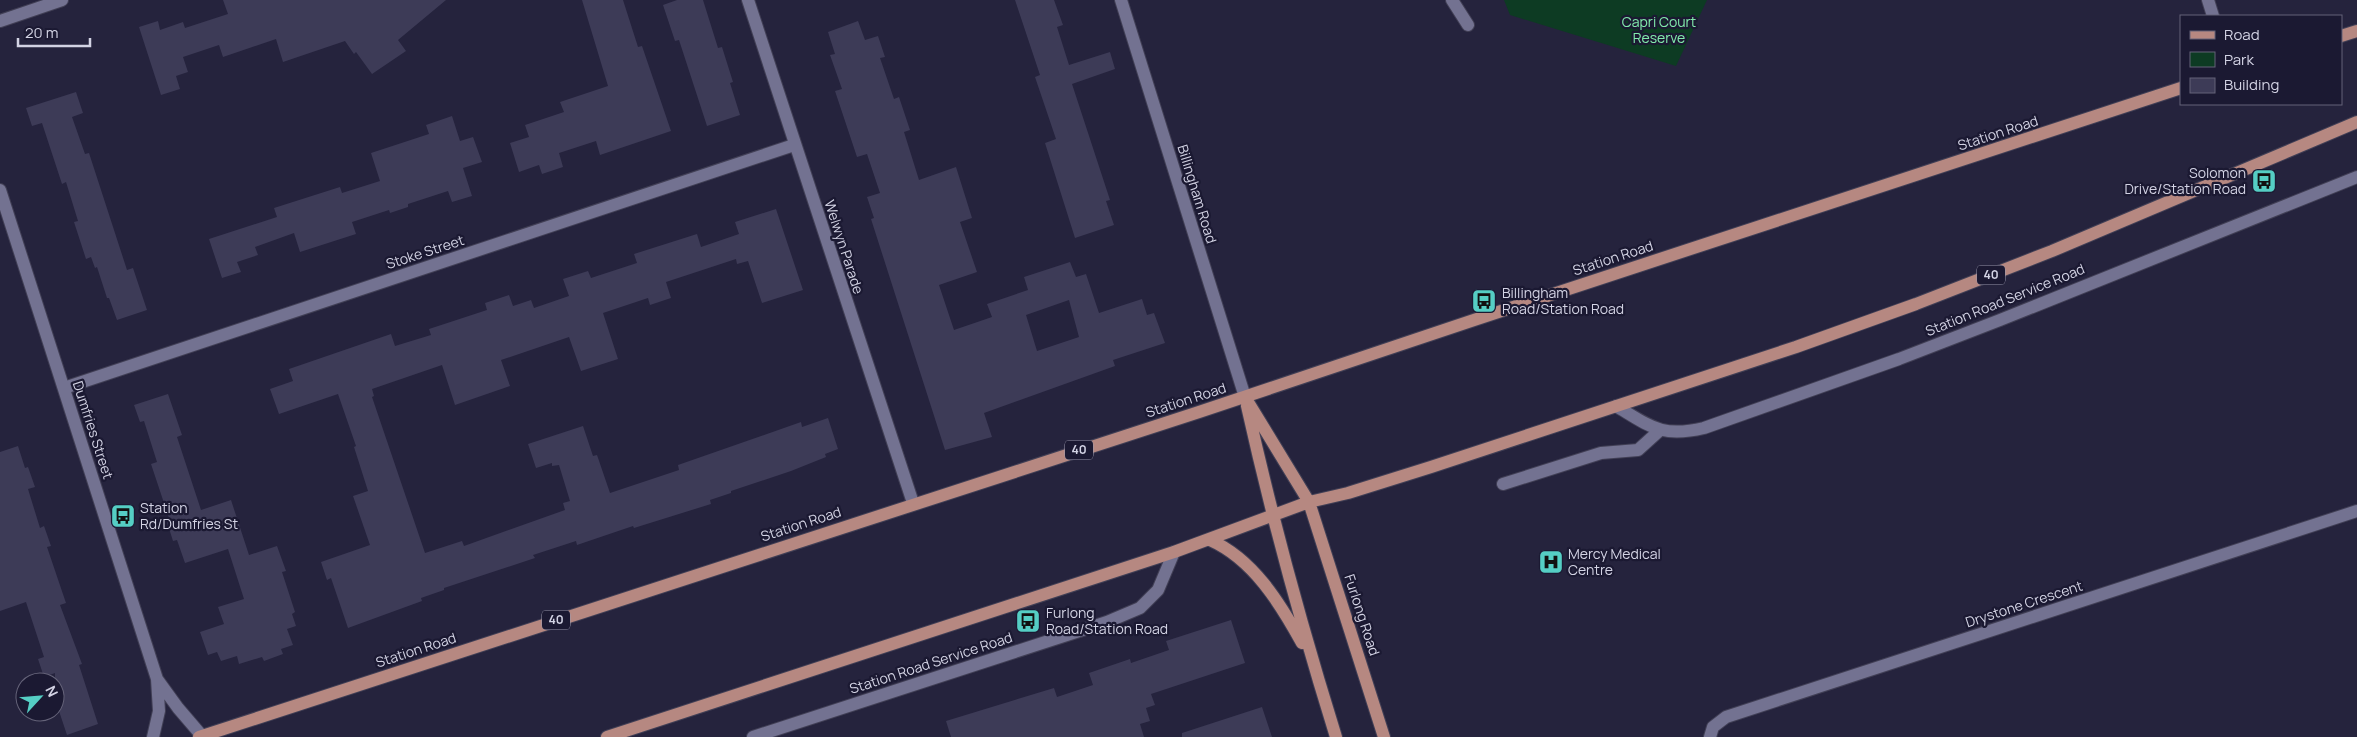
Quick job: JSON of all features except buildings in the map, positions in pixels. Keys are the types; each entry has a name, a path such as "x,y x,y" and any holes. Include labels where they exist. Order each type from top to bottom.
{"main road":[{"path":"2342,36 2357,30"},
{"name":"Station Road","path":"201,736 1245,397 2180,88"},
{"name":"40","path":"607,737 1210,540 1309,502 1366,487 1796,347 1916,304 2052,251 2357,122"},
{"name":"Furlong Road","path":"1245,397 1309,502 1384,737"},
{"path":"1245,397 1272,516 1286,560 1312,661 1336,737"},
{"path":"1210,540 1229,548 1247,564 1290,621 1312,661"}],"street":[{"path":"0,21 62,0"},
{"name":"Welwyn Parade","path":"748,0 913,504"},
{"name":"Billingham Road","path":"1121,0 1188,211 1207,282 1245,397"},
{"path":"1452,0 1468,25"},
{"path":"2208,0 2213,15"},
{"name":"Stoke Street","path":"64,388 794,145"},
{"name":"Station Road Service Road","path":"1616,406 1659,431 1684,433 1704,428 1899,359 2357,177"},
{"name":"Dumfries Street","path":"0,190 158,679 159,711 153,737"},
{"path":"1503,484 1601,453 1638,450 1659,431"},
{"name":"Drystone Crescent","path":"1710,737 1713,727 1726,717 2357,511"},
{"name":"Station Road Service Road","path":"753,737 1107,622 1140,608 1158,590 1174,552"},
{"name":"Dumfries Street","path":"158,679 201,736"}],"green space":[{"name":"Capri Court Reserve","path":"1504,0 1707,0 1676,66 1510,15"}],"place":[{"name":"Solomon Drive/Station Road","path":"2264,181"},
{"name":"Billingham Road/Station Road","path":"1484,301"},
{"name":"Station Rd/Dumfries St","path":"123,516"},
{"name":"Mercy Medical Centre","path":"1551,562"},
{"name":"Furlong Road/Station Road","path":"1028,621"}]}
